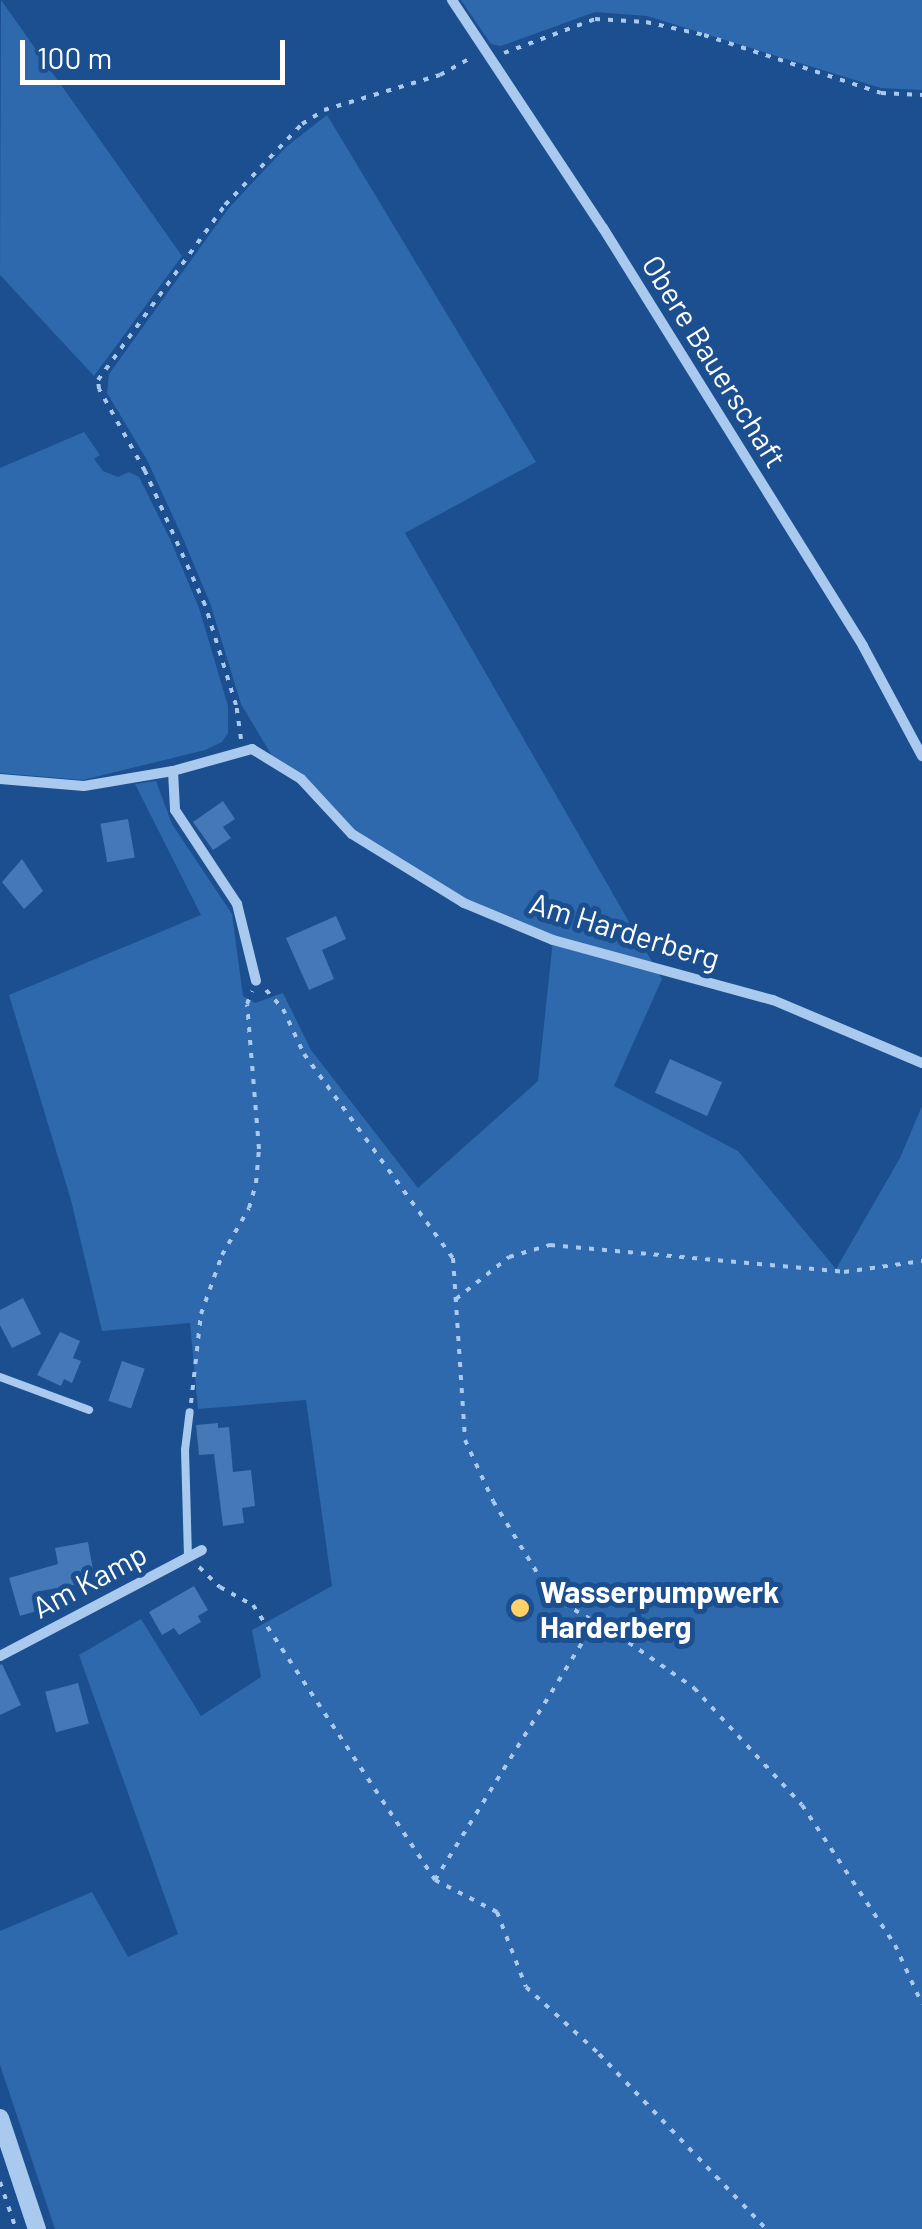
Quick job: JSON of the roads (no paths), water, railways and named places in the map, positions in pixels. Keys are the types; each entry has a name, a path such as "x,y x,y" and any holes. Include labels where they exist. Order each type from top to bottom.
{"street":[{"name":"Obere Bauerschaft","path":"452,0 603,228 864,646 922,756"},
{"name":"Am Harderberg","path":"173,771 242,748 263,753 301,780 352,834 464,903 553,940 772,1000 922,1062"},
{"path":"0,779 84,786 173,771 175,810 237,904 256,981"},
{"name":"Am Kamp","path":"0,1656 202,1550"},
{"path":"0,2118 38,2229"}],"lane":[{"path":"0,1376 89,1410"},
{"path":"188,1557 185,1450 190,1412"}],"place":[{"name":"Wasserpumpwerk Harderberg","path":"520,1608"}]}
